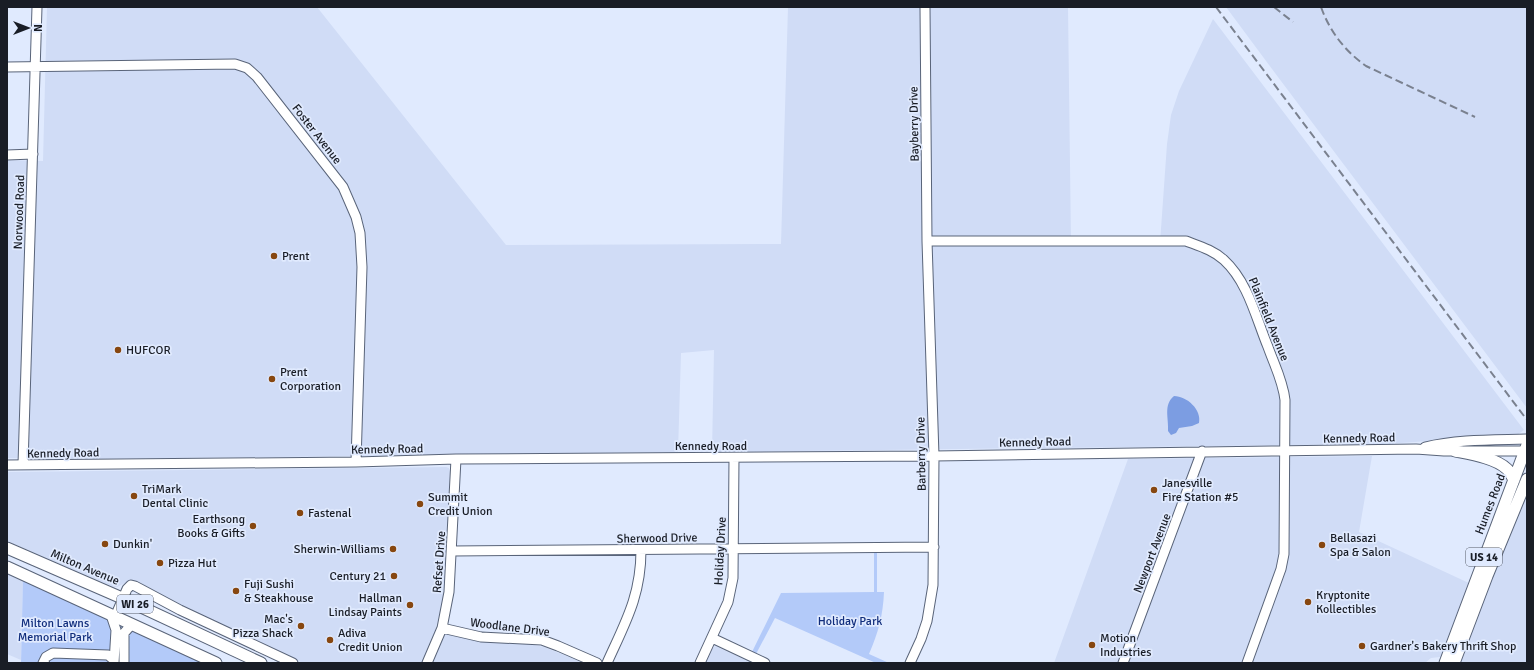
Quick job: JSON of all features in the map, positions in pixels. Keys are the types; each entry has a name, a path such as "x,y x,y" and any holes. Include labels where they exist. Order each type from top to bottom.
{"main road":[{"name":"Humes Road","path":"1445,663 1526,449"},
{"path":"1455,451 1478,456 1498,463 1508,470 1514,480"},
{"name":"Humes Road","path":"1454,663 1486,576 1527,479"},
{"name":"Milton Avenue","path":"7,548 122,598 261,663"},
{"name":"WI 26","path":"7,567 216,663"}],"street":[{"name":"Norwood Road","path":"23,465 37,7"},
{"name":"Bayberry Drive","path":"925,7 927,240"},
{"name":"Foster Avenue","path":"7,67 235,64 247,68 257,77 343,187 358,222 361,238 362,267 356,462"},
{"path":"7,155 33,154"},
{"name":"Plainfield Avenue","path":"927,240 1186,241 1212,251 1224,259 1239,277 1246,291 1280,378 1285,400 1286,450 1284,552 1281,569 1247,663"},
{"name":"Barberry Drive","path":"910,663 921,639 930,606 933,585 934,456 927,240"},
{"name":"Kennedy Road","path":"1416,449 1444,443 1487,440 1527,440"},
{"name":"Kennedy Road","path":"7,466 356,462 456,459 734,458 1286,450 1416,449 1455,451 1526,449"},
{"name":"Newport Avenue","path":"1123,663 1202,452"},
{"name":"Holiday Drive","path":"700,663 728,602 733,578 734,458"},
{"name":"Refset Drive","path":"427,663 442,628 449,592 456,459"},
{"name":"Sherwood Drive","path":"452,551 934,547"},
{"path":"607,663 636,595 641,569 641,550"},
{"path":"43,663 46,657 53,652 112,659 116,630 113,616 129,587 133,586 140,587 180,610 293,663"},
{"path":"124,663 124,633 132,624"},
{"name":"Woodlane Drive","path":"442,628 481,637 542,640 597,663"},
{"path":"712,638 765,663"}],"shaded area":[{"path":"47,7 317,7 506,245 781,244 788,7 1068,7 1071,244 1160,243 1167,144 1171,115 1179,91 1213,19 1524,430 1517,435 1385,444 712,452 714,350 681,353 678,452 100,459 7,458 7,160 43,161"},
{"path":"1226,7 1527,7 1527,408 1281,81"},
{"path":"1174,396 1184,398 1196,409 1199,423 1192,426 1179,428 1176,433 1171,435 1168,431 1167,412 1169,403"},
{"path":"1372,456 1359,532 1471,584 1443,655 1440,657 1431,658 1425,663 1054,663 1128,459"},
{"path":"449,468 450,472 446,577 443,601 435,631 476,641 530,644 544,647 584,663 303,663 165,599 138,581 129,581 114,587 7,541 7,472"},
{"path":"1527,491 1527,663 1460,663 1462,655"},
{"path":"7,570 23,578 21,660 7,654"},
{"path":"715,646 752,663 705,663"}],"green space":[{"name":"Holiday Park","path":"874,553 877,553 877,592 884,592 880,624 869,654 889,663 876,663 775,618 756,654 752,652 781,593 874,592"},
{"name":"Milton Lawns Memorial Park","path":"23,578 208,663 21,663"}],"railway":[{"path":"1216,7 1527,420"},
{"path":"1274,7 1293,22"},
{"path":"1321,7 1329,25 1339,40 1351,54 1366,66 1475,117"}],"place":[{"name":"Prent","path":"274,256"},
{"name":"HUFCOR","path":"118,350"},
{"name":"Prent Corporation","path":"272,379"},
{"name":"Janesville Fire Station #5","path":"1154,490"},
{"name":"TriMark Dental Clinic","path":"134,496"},
{"name":"Summit Credit Union","path":"420,504"},
{"name":"Fastenal","path":"300,513"},
{"name":"Earthsong Books & Gifts","path":"253,526"},
{"name":"Dunkin'","path":"105,544"},
{"name":"Bellasazi Spa & Salon","path":"1322,545"},
{"name":"Sherwin-Williams","path":"393,549"},
{"name":"Pizza Hut","path":"160,563"},
{"name":"Century 21","path":"394,576"},
{"name":"Fuji Sushi & Steakhouse","path":"236,591"},
{"name":"Kryptonite Kollectibles","path":"1308,602"},
{"name":"Hallman Lindsay Paints","path":"410,605"},
{"name":"Mac's Pizza Shack","path":"301,626"},
{"name":"Adiva Credit Union","path":"330,640"},
{"name":"Motion Industries","path":"1092,645"},
{"name":"Gardner's Bakery Thrift Shop","path":"1362,646"}]}
